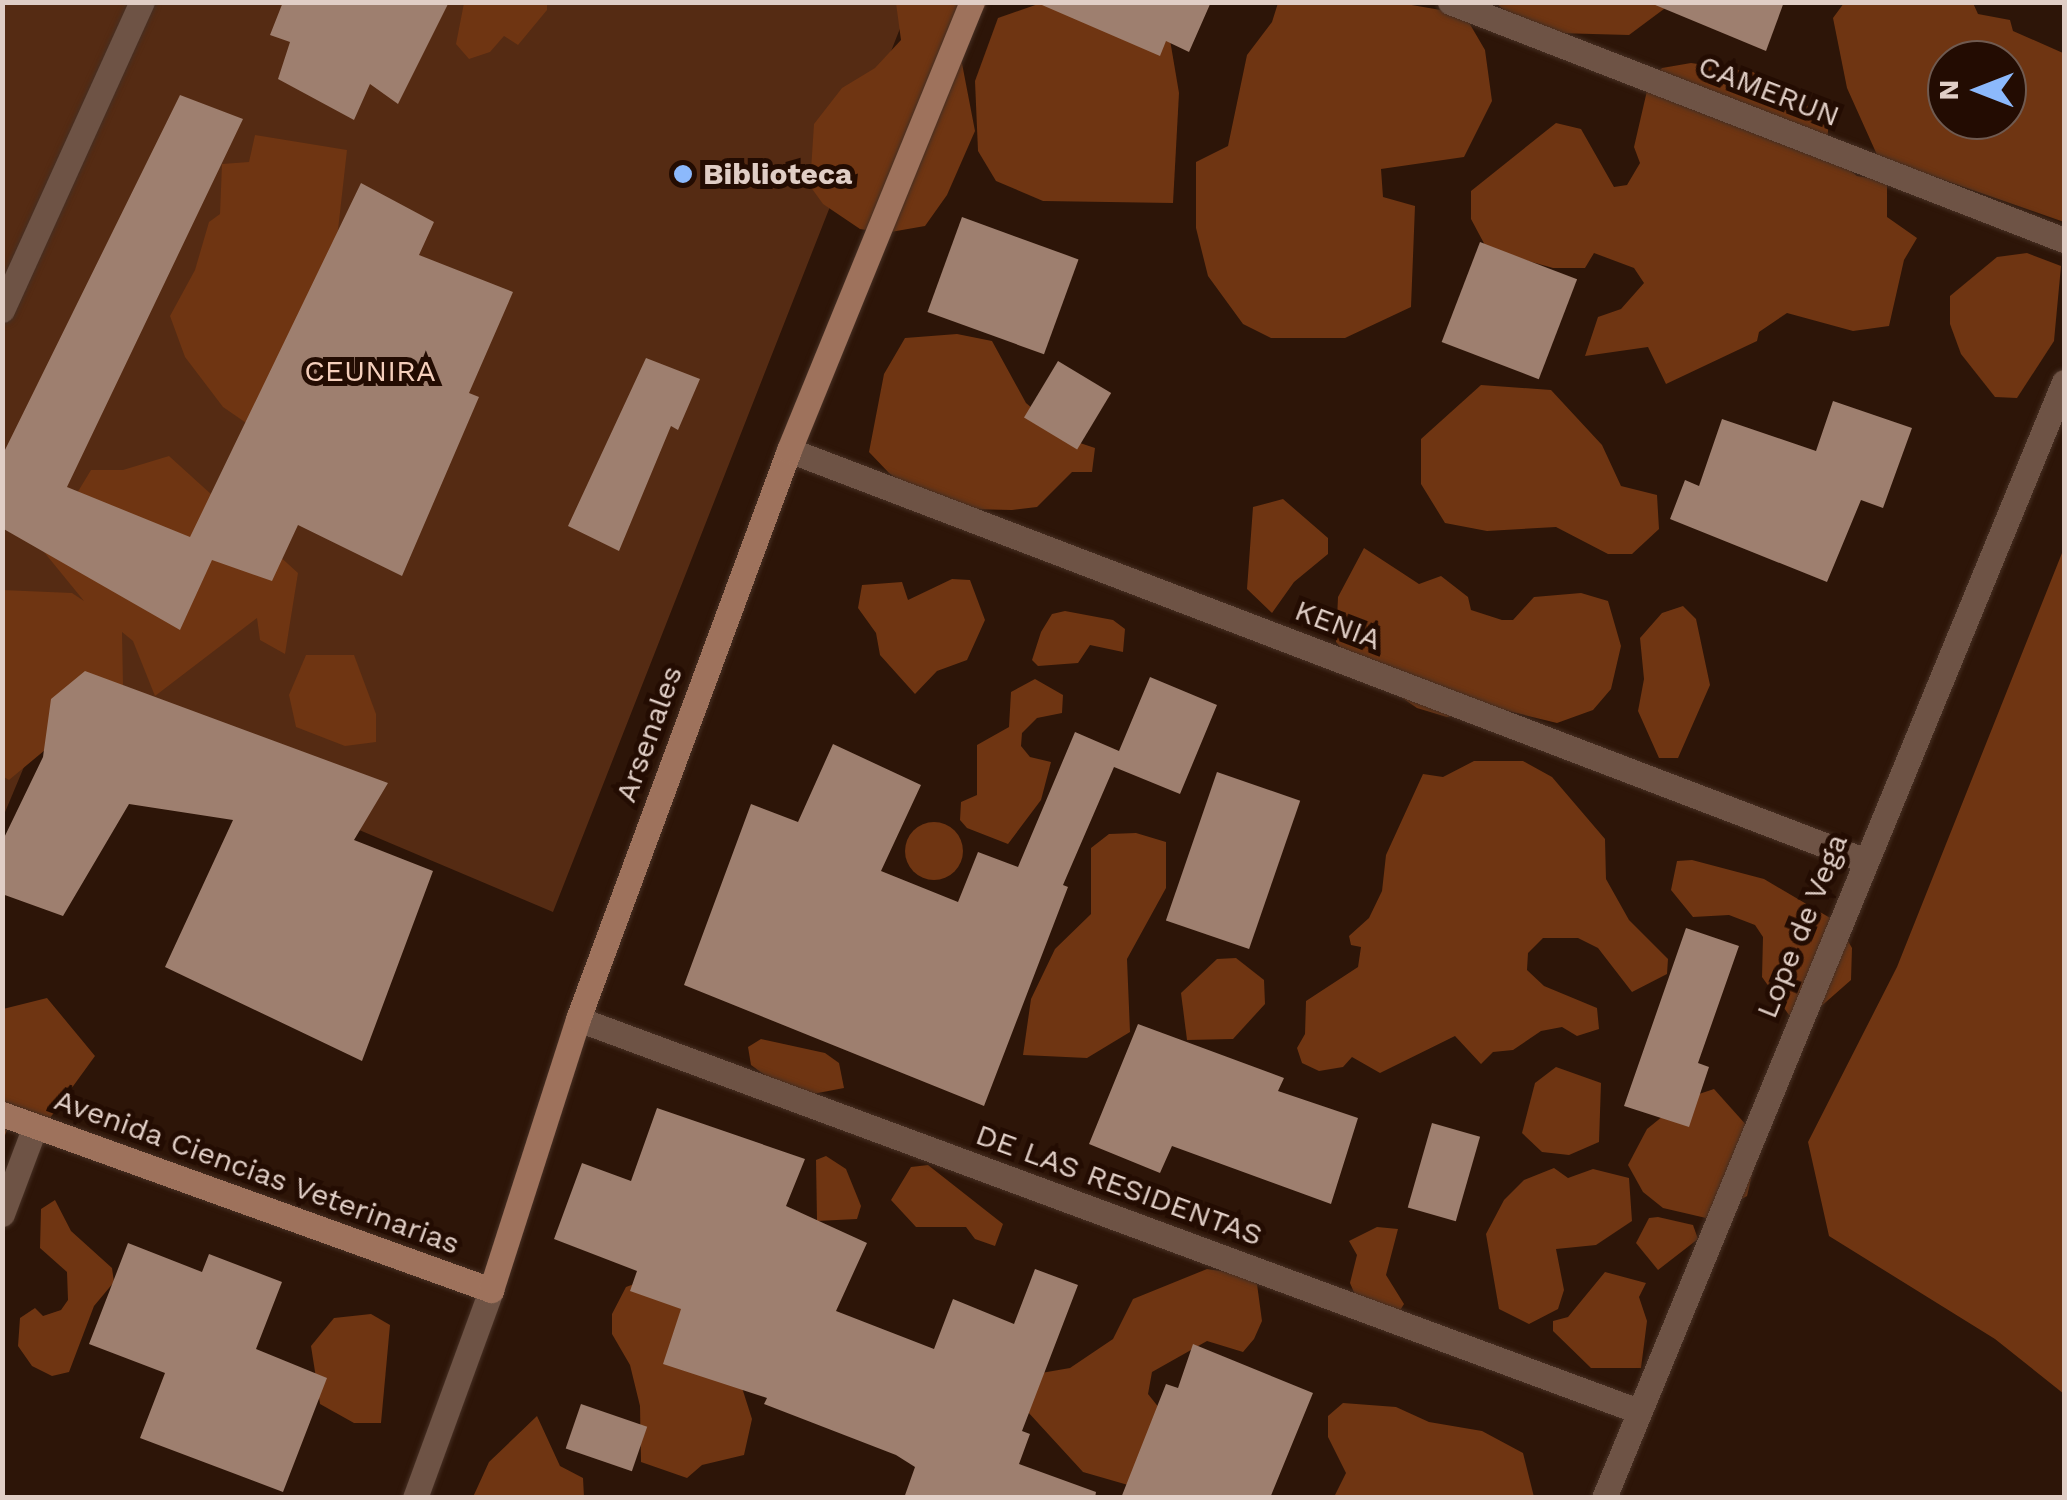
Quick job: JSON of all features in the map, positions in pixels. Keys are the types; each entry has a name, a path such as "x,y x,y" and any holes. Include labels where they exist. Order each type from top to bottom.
{"main road":[{"name":"Arsenales","path":"490,1290 578,1019 790,450 972,2"},
{"name":"Avenida Ciencias Veterinarias","path":"2,1114 490,1290"}],"street":[{"path":"2,310 142,2"},
{"name":"CAMERUN","path":"1450,2 2064,240"},
{"name":"Lope de Vega","path":"1604,1498 2064,382"},
{"name":"KENIA","path":"790,450 1864,860"},
{"name":"DE LAS RESIDENTAS","path":"578,1019 1638,1412"},
{"path":"2,1214 35,1126"},
{"name":"Arsenales","path":"415,1498 490,1290"}],"green space":[{"name":"CEUNIRA","path":"3,3 910,3 553,912 52,700 3,817"}],"shaded area":[{"path":"1044,2 1168,28 1179,93 1173,203 1043,201 996,181 978,151 975,81 998,18"},
{"path":"464,3 547,3 547,10 518,45 504,36 490,52 469,59 456,44"},
{"path":"896,3 987,3 960,53 975,131 947,195 925,226 885,233 860,229 823,204 810,186 814,124 842,88 875,68 901,40"},
{"path":"1278,3 1400,3 1464,14 1485,50 1492,101 1464,157 1381,169 1383,197 1415,206 1411,307 1345,338 1271,338 1243,324 1208,276 1196,228 1196,162 1228,146 1247,55 1272,22"},
{"path":"1496,3 1672,3 1629,35 1556,33 1513,18"},
{"path":"1844,3 1973,3 1978,14 2010,20 2013,31 2063,53 2064,222 1878,157 1847,88 1833,18"},
{"path":"1691,63 1753,72 1829,119 1827,143 1836,159 1857,176 1887,181 1887,217 1917,238 1904,260 1889,326 1853,331 1787,313 1759,332 1757,341 1666,384 1648,347 1585,356 1598,317 1621,309 1644,283 1634,268 1594,253 1585,268 1553,268 1487,249 1471,219 1471,191 1556,123 1581,129 1614,187 1627,185 1640,163 1634,147 1649,82 1662,68"},
{"path":"255,135 347,150 338,230 271,440 223,407 185,357 170,316 195,270 209,222 220,214 222,164 249,162"},
{"path":"2027,253 2061,266 2054,341 2017,398 1995,397 1961,354 1950,324 1950,296 1997,257"},
{"path":"957,334 992,341 1026,403 1068,439 1095,448 1092,472 1072,472 1037,507 1012,510 967,509 911,489 889,473 869,452 884,374 905,338"},
{"path":"1481,385 1551,390 1602,445 1621,486 1657,495 1659,529 1632,554 1608,554 1556,527 1487,531 1445,523 1421,484 1421,439"},
{"path":"169,456 298,573 285,654 260,640 257,618 155,696 133,641 122,632 123,685 9,780 2,776 2,590 72,593 84,601 44,552 56,528 91,470 123,470"},
{"path":"1283,499 1328,538 1328,554 1294,582 1272,613 1247,589 1253,507"},
{"path":"1364,548 1419,584 1441,576 1468,597 1471,610 1502,620 1513,620 1534,597 1581,593 1608,601 1621,646 1611,689 1593,710 1557,723 1492,707 1447,717 1417,708 1357,667 1336,642 1338,597"},
{"path":"2064,548 2064,1394 1995,1339 1829,1236 1808,1142 1897,967"},
{"path":"952,579 970,580 985,620 967,660 937,671 915,694 880,655 876,633 858,608 862,585 902,582 908,600"},
{"path":"1683,606 1696,619 1710,685 1678,758 1659,758 1638,711 1644,679 1640,638 1662,613"},
{"path":"1065,611 1113,620 1125,629 1123,652 1090,645 1078,663 1038,666 1032,660 1041,632 1052,614"},
{"path":"306,655 354,655 376,714 376,742 345,746 296,727 289,695"},
{"path":"1035,679 1063,695 1062,713 1037,718 1022,733 1021,746 1030,757 1051,762 1041,800 1008,844 967,828 960,820 961,802 977,795 977,745 1009,727 1011,692"},
{"path":"1474,761 1523,761 1552,777 1605,839 1606,879 1629,920 1668,959 1667,974 1632,992 1598,948 1578,938 1543,938 1528,953 1527,970 1544,986 1597,1008 1599,1029 1577,1036 1562,1027 1541,1031 1513,1050 1493,1052 1481,1064 1455,1036 1380,1073 1352,1057 1343,1067 1319,1071 1302,1063 1297,1048 1305,1034 1306,1001 1358,967 1361,947 1351,945 1349,936 1369,918 1382,891 1386,855 1423,774 1443,777"},
{"path":"934,822 955,830 963,851 955,872 934,880 913,872 905,851 913,830"},
{"path":"1136,833 1166,842 1166,888 1127,959 1130,1032 1087,1058 1023,1055 1031,999 1055,949 1091,914 1091,848 1109,834"},
{"path":"1692,860 1764,879 1837,922 1852,948 1851,980 1810,1016 1789,1015 1762,977 1763,937 1755,925 1729,915 1693,917 1671,890 1677,861"},
{"path":"1236,958 1264,980 1265,1004 1233,1039 1187,1040 1181,993 1217,959"},
{"path":"47,998 95,1056 42,1129 8,1128 3,1140 3,1009"},
{"path":"761,1039 825,1053 839,1063 844,1088 802,1096 777,1084 751,1065 748,1047"},
{"path":"1556,1067 1601,1083 1599,1142 1569,1155 1542,1152 1522,1133 1535,1083"},
{"path":"1714,1089 1748,1127 1755,1161 1747,1196 1706,1218 1663,1208 1643,1192 1628,1165 1647,1129 1684,1099"},
{"path":"826,1156 846,1169 861,1206 857,1219 817,1221 816,1160"},
{"path":"928,1165 1003,1224 995,1246 975,1239 966,1227 916,1227 891,1200 911,1167"},
{"path":"1554,1168 1568,1178 1593,1169 1629,1178 1632,1221 1596,1245 1556,1249 1564,1290 1558,1309 1529,1324 1499,1309 1486,1234 1504,1200 1524,1180"},
{"path":"55,1200 71,1231 112,1268 114,1282 94,1306 69,1372 52,1376 32,1366 18,1346 20,1318 35,1308 43,1316 61,1310 68,1300 67,1272 40,1248 41,1209"},
{"path":"1649,1218 1693,1225 1698,1239 1658,1270 1636,1243"},
{"path":"1377,1227 1398,1229 1386,1275 1404,1304 1399,1312 1364,1316 1350,1283 1357,1255 1349,1241"},
{"path":"1207,1269 1248,1275 1257,1284 1262,1321 1254,1339 1243,1352 1207,1341 1152,1372 1148,1394 1168,1419 1128,1485 1083,1472 1016,1399 1024,1376 1070,1368 1113,1339 1133,1299"},
{"path":"1605,1272 1646,1283 1639,1297 1647,1321 1641,1368 1591,1368 1553,1331 1553,1321 1568,1317"},
{"path":"645,1280 666,1286 737,1372 752,1419 744,1455 702,1465 687,1478 641,1462 640,1406 630,1365 612,1334 612,1314 626,1287"},
{"path":"371,1314 390,1325 381,1423 354,1423 320,1404 311,1346 334,1318"},
{"path":"1343,1403 1396,1407 1429,1422 1482,1431 1523,1453 1534,1497 1334,1497 1346,1473 1328,1437 1328,1416"},
{"path":"537,1416 560,1466 583,1478 584,1497 473,1497 489,1462"}],"building":[{"path":"283,2 449,2 398,104 370,84 354,120 278,79 290,42 270,35"},
{"path":"1035,2 1211,2 1189,52 1166,41 1160,56"},
{"path":"1648,2 1784,2 1766,51"},
{"path":"180,95 243,119 67,487 190,537 361,183 434,222 419,255 513,292 469,393 479,397 402,576 298,525 272,581 212,560 180,630 2,528 2,456"},
{"path":"962,217 1079,259 1044,354 927,312"},
{"path":"1480,242 1577,279 1539,379 1442,342"},
{"path":"646,358 700,379 678,430 671,426 619,551 568,526"},
{"path":"1058,361 1111,393 1077,450 1024,418"},
{"path":"1833,401 1912,428 1883,508 1861,500 1827,582 1670,519 1685,480 1699,486 1722,419 1816,451"},
{"path":"85,671 388,783 354,840 433,871 362,1061 165,967 233,820 129,804 63,916 2,894 2,842 43,757 51,699"},
{"path":"1150,677 1217,705 1180,794 1114,767 1063,885 1068,887 984,1106 684,985 751,804 798,822 833,744 921,785 881,871 958,902 978,852 1018,867 1075,732 1119,751"},
{"path":"1217,772 1300,801 1249,949 1166,920"},
{"path":"1686,928 1739,946 1698,1063 1709,1067 1689,1127 1624,1106"},
{"path":"1138,1024 1284,1078 1278,1091 1358,1118 1331,1204 1172,1146 1160,1173 1089,1144"},
{"path":"657,1108 805,1159 786,1206 867,1243 836,1311 934,1349 953,1299 1014,1324 1035,1269 1078,1285 1022,1431 1030,1434 1019,1464 1096,1492 1095,1498 904,1498 915,1467 896,1455 764,1404 767,1398 663,1364 681,1309 630,1291 637,1271 554,1239 582,1163 631,1181"},
{"path":"1432,1123 1480,1137 1456,1221 1408,1208"},
{"path":"128,1243 202,1272 209,1254 282,1282 256,1349 327,1378 283,1492 140,1438 165,1373 89,1344"},
{"path":"1193,1344 1313,1393 1270,1498 1121,1498 1166,1384 1178,1388"},
{"path":"581,1404 647,1427 632,1471 566,1448"}],"place":[{"name":"Biblioteca","path":"683,174"}]}
